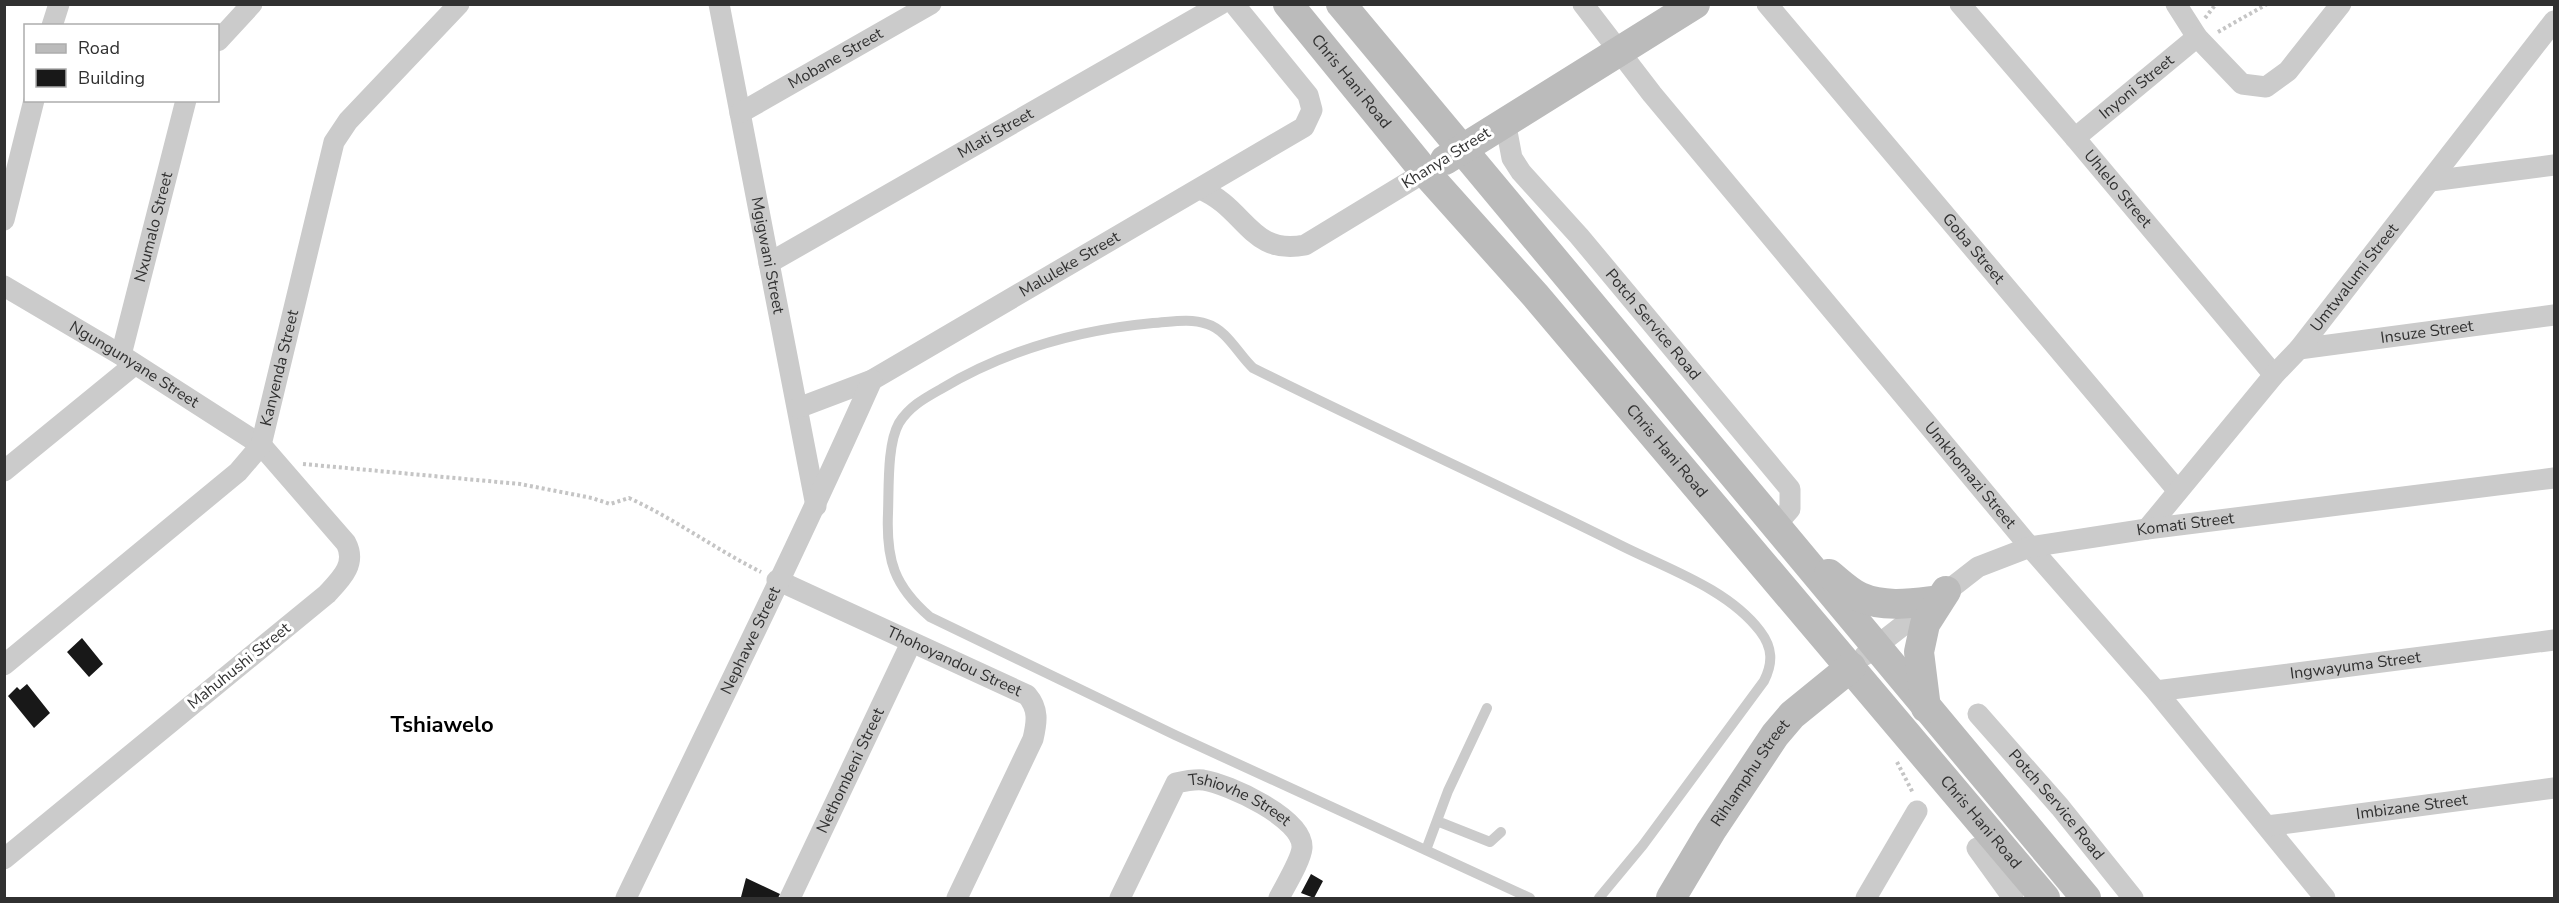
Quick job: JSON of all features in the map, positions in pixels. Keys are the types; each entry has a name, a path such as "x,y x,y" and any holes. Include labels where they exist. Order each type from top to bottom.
{"main road":[{"name":"Chris Hani Road","path":"1288,4 1425,172 1535,295 2045,898"},
{"name":"Chris Hani Road","path":"1341,4 1461,150 1706,438 1783,536 2086,898"},
{"name":"Khanya Street","path":"1425,172 1695,4"},
{"path":"1783,536 1860,597 1881,603 1904,604 1939,596"},
{"path":"1926,708 1920,652 1925,624 1939,596"},
{"name":"Rihlamphu Street","path":"1671,898 1711,831 1774,735 1792,715 1851,667"}],"street":[{"path":"53,24 59,4"},
{"path":"219,41 252,4"},
{"name":"Kanyenda Street","path":"4,665 238,472 261,445 334,142 348,121 459,4"},
{"name":"Mgigwani Street","path":"719,4 816,506"},
{"name":"Mobane Street","path":"740,113 931,4"},
{"name":"Mlati Street","path":"769,263 1221,4"},
{"name":"Maluleke Street","path":"798,408 872,380 1304,128 1312,110 1308,94 1234,4"},
{"name":"Umkhomazi Street","path":"1583,4 1618,51 2030,547 2156,691 2325,898"},
{"name":"Goba Street","path":"1767,4 2178,491"},
{"name":"Uhlelo Street","path":"1960,4 2274,375"},
{"path":"2176,4 2199,40 2242,84 2266,87 2281,79 2341,4"},
{"name":"Umtwalumi Street","path":"2147,529 2274,375 2299,349 2554,21"},
{"name":"Inyoni Street","path":"2075,138 2199,40"},
{"path":"4,220 34,102"},
{"name":"Nxumalo Street","path":"128,360 186,102"},
{"name":"Potch Service Road","path":"1505,121 1512,158 1521,172 1579,236 1790,489 1790,509 1783,536"},
{"path":"2431,181 2554,165"},
{"name":"Khanya Street","path":"1200,189 1225,202 1261,240 1270,245 1293,247 1305,245 1425,172"},
{"name":"Ngungunyane Street","path":"4,286 128,360 261,445"},
{"name":"Insuze Street","path":"2299,349 2554,315"},
{"path":"4,471 128,360"},
{"name":"Nephawe Street","path":"626,898 777,580 816,506 872,380"},
{"name":"Mahuhushi Street","path":"4,859 327,594 346,572 350,556 346,543 261,445"},
{"name":"Komati Street","path":"1851,667 1978,567 2030,547 2147,529 2554,477"},
{"name":"Thohoyandou Street","path":"777,580 1027,695 1037,714 1033,739 957,898"},
{"name":"Ingwayuma Street","path":"2156,691 2554,640"},
{"name":"Nethombeni Street","path":"790,898 910,643"},
{"name":"Potch Service Road","path":"1978,714 2060,807 2133,898"},
{"name":"Tshiovhe Street","path":"1120,898 1176,783 1194,780 1214,783 1283,816 1292,823 1299,833 1302,849 1279,898"},
{"name":"Imbizane Street","path":"2267,826 2554,788"},
{"path":"1866,898 1917,811"},
{"name":"Chris Hani Road","path":"1977,848 2013,898"}],"lane":[{"path":"1530,898 959,633 930,617 903,591 894,573 888,527 893,440 899,424 914,405 974,369 1022,349 1097,331 1135,325 1189,321 1209,324 1222,333 1253,368 1717,594 1759,630 1770,651 1771,667 1764,681 1650,836 1599,898"},
{"path":"1426,850 1487,708"},
{"path":"1437,820 1490,842 1502,832"}],"path":[{"path":"2199,40 2267,4"},
{"path":"275,462 520,484 592,498 610,504 629,498 654,510 720,552 777,580"},
{"path":"1891,753 1915,796 1917,811"}],"building":[{"path":"82,638 103,664 89,677 67,652"},
{"path":"27,684 50,713 34,728 8,696 17,687 20,690"},
{"path":"1311,874 1323,881 1314,898 1301,893"},
{"path":"746,878 780,894 778,898 741,897"}],"district":[{"name":"Tshiawelo","path":"442,725"}]}
